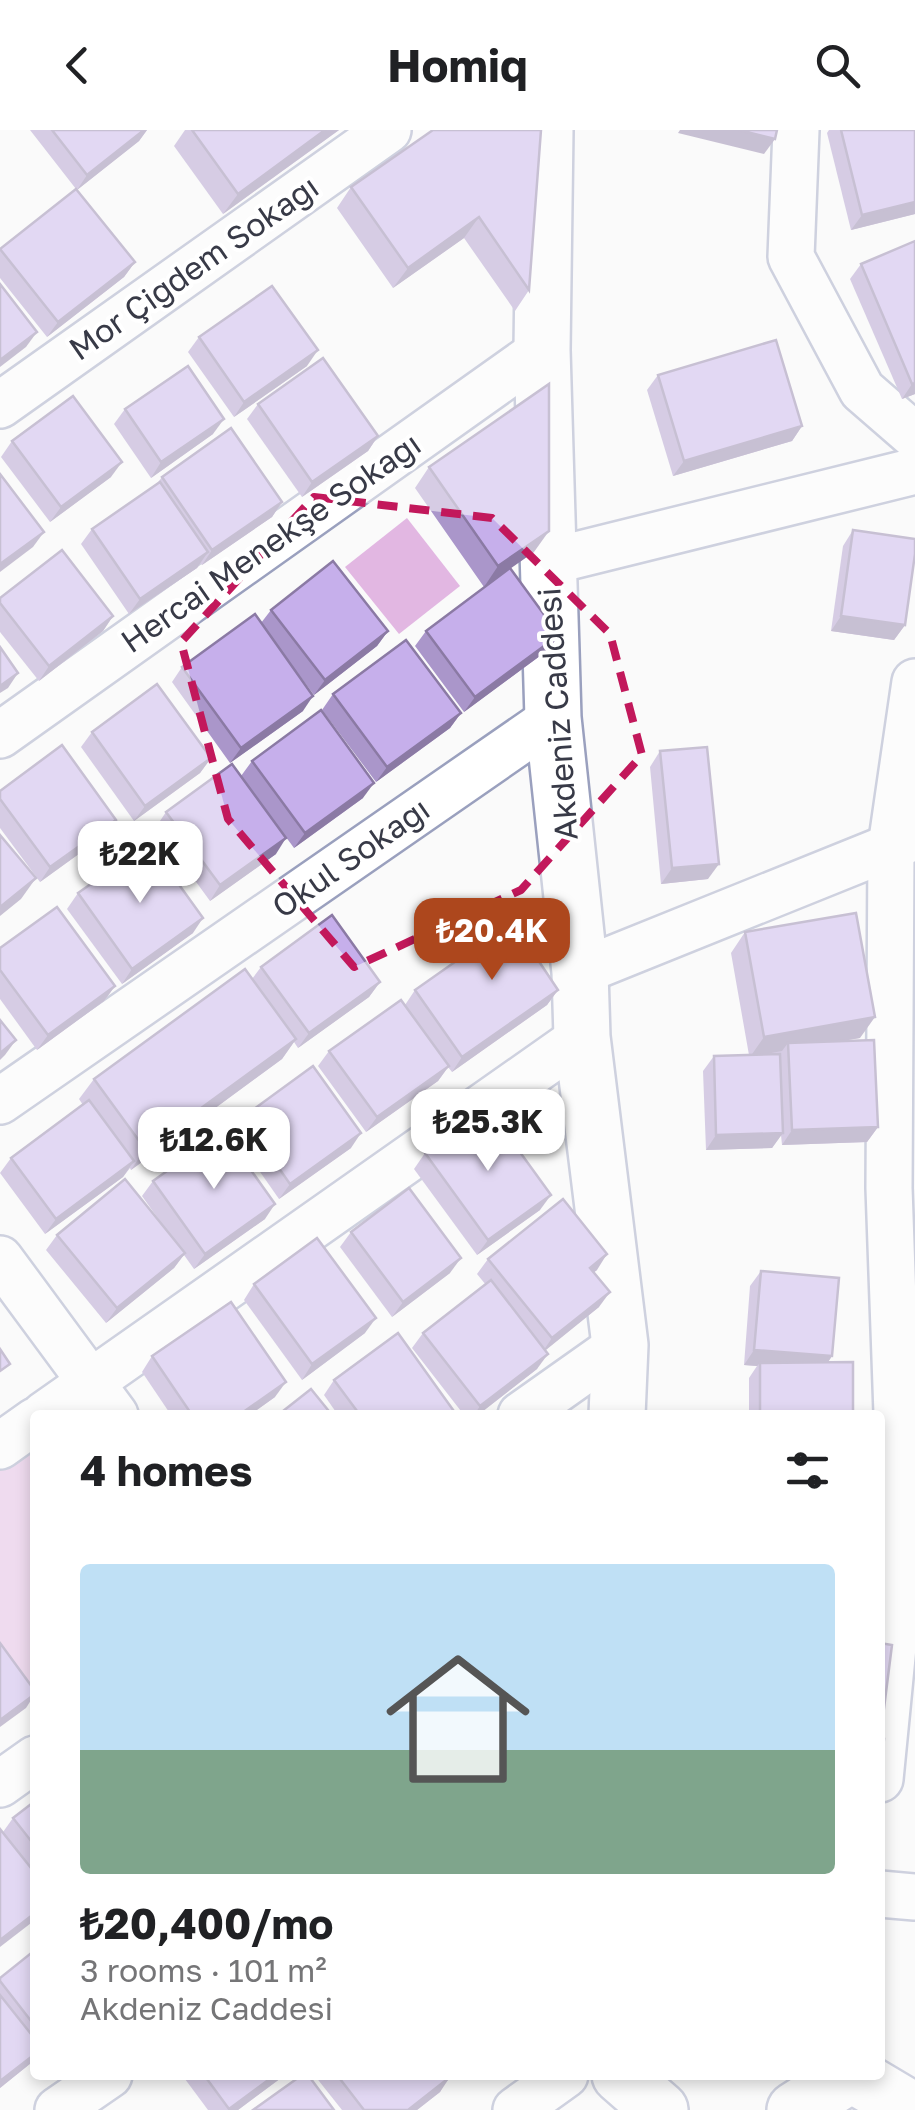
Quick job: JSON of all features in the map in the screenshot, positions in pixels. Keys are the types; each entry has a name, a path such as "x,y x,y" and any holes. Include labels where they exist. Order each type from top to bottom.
{"street":[{"name":"Mor Çiğdem Sokağı","path":"0,406 388,130"},
{"name":"Akdeniz Caddesi","path":"545,130 542,350 553,718 580,972 582,1036 620,1345 617,1410"},
{"path":"796,130 791,257 862,390 915,436"},
{"name":"Hercai Menekşe Sokağı","path":"0,736 542,350"},
{"path":"548,562 915,471"},
{"path":"885,1739 908,1553 902,1184 903,842 915,682"},
{"name":"Okul Sokağı","path":"0,1101 553,718"},
{"path":"580,972 903,842"},
{"path":"62,1410 103,1399 582,1036"},
{"path":"0,1260 103,1399"},
{"path":"528,1410 620,1345"},
{"path":"0,1446 30,1425"},
{"path":"0,1784 30,1763"},
{"path":"885,1894 915,1897"},
{"path":"58,2110 102,2080"},
{"path":"516,2110 558,2080"},
{"path":"626,2080 660,2110"},
{"path":"795,2110 844,2080"},
{"path":"861,2080 912,2110"}],"highlighted area":[{"path":"314,497 492,518 610,634 642,755 521,890 354,967 228,819 181,642"}],"shaded area":[{"path":"407,518 460,586 399,634 345,567"},
{"path":"30,1442 30,1696 0,1656 0,1463"}],"building":[{"path":"52,130 144,130 87,175"},
{"path":"192,130 325,130 238,194"},
{"path":"433,130 541,130 529,290 479,217 408,268 351,187"},
{"path":"739,130 777,130 775,139"},
{"path":"841,130 915,130 915,202 862,215"},
{"path":"76,189 135,262 58,322 0,249"},
{"path":"915,241 915,383 912,384 861,264"},
{"path":"0,284 37,332 0,360"},
{"path":"272,286 318,350 244,402 199,337"},
{"path":"776,340 802,426 684,461 658,375"},
{"path":"323,358 378,436 312,482 258,404"},
{"path":"188,366 224,419 161,462 125,409"},
{"path":"549,384 549,531 498,566 429,467"},
{"path":"73,396 122,462 61,507 12,441"},
{"path":"231,428 282,502 212,550 162,477"},
{"path":"0,474 44,532 0,564"},
{"path":"160,482 208,552 140,599 92,529"},
{"path":"853,530 915,539 905,625 841,616"},
{"path":"62,550 113,616 49,666 0,598"},
{"path":"333,561 388,631 325,680 271,610"},
{"path":"510,568 559,635 475,697 426,631"},
{"path":"255,614 313,696 241,748 182,667"},
{"path":"406,640 461,713 387,767 333,694"},
{"path":"0,647 18,673 0,686"},
{"path":"157,684 211,758 145,806 92,732"},
{"path":"321,710 374,783 305,833 252,761"},
{"path":"62,745 116,820 50,867 0,799 0,791"},
{"path":"707,747 719,864 672,868 660,751"},
{"path":"232,764 286,838 220,885 166,812"},
{"path":"0,835 36,878 0,907"},
{"path":"149,843 203,918 132,969 78,893"},
{"path":"536,905 560,940 536,957 558,990 462,1057 415,990"},
{"path":"57,907 115,986 48,1035 0,970 0,948"},
{"path":"856,913 875,1017 764,1037 745,932"},
{"path":"332,915 380,982 309,1033 261,967"},
{"path":"245,969 296,1039 145,1149 94,1079"},
{"path":"401,1000 449,1066 377,1117 329,1051"},
{"path":"0,1020 16,1040 0,1053"},
{"path":"874,1040 878,1127 792,1130 788,1043"},
{"path":"780,1054 783,1133 716,1135 714,1056"},
{"path":"313,1066 361,1133 290,1184 243,1117"},
{"path":"89,1100 134,1161 56,1219 11,1158"},
{"path":"488,1108 551,1195 488,1240 425,1153"},
{"path":"223,1131 275,1204 205,1254 153,1181"},
{"path":"125,1179 185,1253 117,1308 57,1235"},
{"path":"409,1188 461,1258 403,1302 351,1232"},
{"path":"563,1199 607,1254 590,1268 610,1292 552,1338 488,1259"},
{"path":"317,1238 376,1318 312,1364 254,1284"},
{"path":"761,1271 839,1278 832,1356 754,1350"},
{"path":"491,1280 548,1354 480,1406 423,1333"},
{"path":"231,1302 286,1382 246,1410 189,1410 152,1356"},
{"path":"398,1333 453,1410 356,1410 334,1380"},
{"path":"0,1349 10,1364 0,1371"},
{"path":"853,1362 853,1410 760,1410 760,1363"},
{"path":"311,1389 328,1410 284,1410"},
{"path":"0,1643 30,1684 30,1698 0,1720"},
{"path":"885,1644 892,1645 885,1700"},
{"path":"30,1805 30,1840 13,1818"},
{"path":"0,1829 30,1867 30,1917 0,1940"},
{"path":"30,1954 30,2020 0,1981"},
{"path":"0,1995 30,2033 30,2058 0,2081"},
{"path":"208,2080 268,2080 229,2109"},
{"path":"295,2080 312,2080 334,2110 253,2110"},
{"path":"341,2080 446,2080 408,2110 364,2110"}]}
